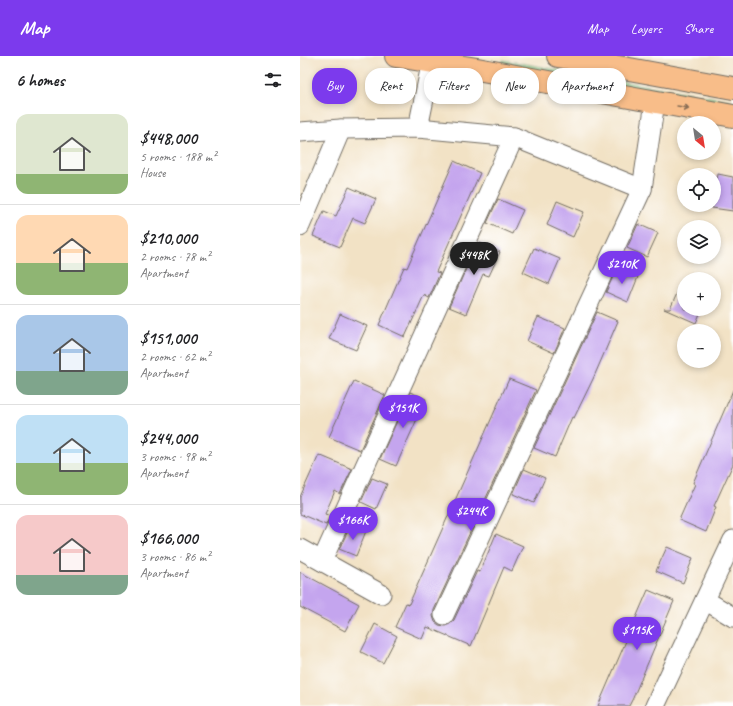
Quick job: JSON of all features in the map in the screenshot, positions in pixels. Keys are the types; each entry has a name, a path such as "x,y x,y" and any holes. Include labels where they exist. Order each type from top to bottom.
{"highway":[{"path":"396,56 478,63 655,102 733,116"},
{"path":"558,56 733,88"}],"street":[{"path":"418,128 424,99"},
{"path":"444,615 642,189 655,102"},
{"path":"300,132 341,129 418,128 514,138 642,189"},
{"path":"300,226 341,129"},
{"path":"322,561 514,138"},
{"path":"655,706 705,600 727,571 733,540"},
{"path":"300,549 382,594"},
{"path":"705,600 733,617"}],"green space":[{"path":"503,60 548,68 547,76 539,75 539,68 501,68"},
{"path":"626,82 733,101 733,109 626,90"}],"building":[{"path":"454,161 480,173 436,272 440,273 429,298 424,295 405,337 379,325 404,267 407,268"},
{"path":"721,175 733,177 733,211 721,209"},
{"path":"349,187 376,199 365,223 353,218 340,247 313,236 324,211 336,216"},
{"path":"498,199 523,210 512,234 487,223"},
{"path":"557,201 584,212 573,237 547,225"},
{"path":"638,224 658,233 647,257 627,248"},
{"path":"478,242 500,252 489,276 483,274 466,314 449,307"},
{"path":"534,248 560,259 549,284 523,272"},
{"path":"617,268 638,277 628,302 606,292"},
{"path":"677,294 677,315 664,309 670,309"},
{"path":"597,312 618,321 593,379 574,418 572,417 555,457 534,448"},
{"path":"340,314 367,326 356,350 329,339"},
{"path":"680,316 699,316 696,323"},
{"path":"538,317 565,328 554,353 527,341"},
{"path":"509,379 536,390 434,610 433,616 435,622 439,625 445,626 454,620 477,571 480,572 496,534 523,546 512,571 504,567 471,646 427,627 422,639 395,627 406,603 409,604"},
{"path":"354,381 385,395 360,450 329,437"},
{"path":"733,390 733,464 714,506 716,507 706,532 679,520 695,484 693,483"},
{"path":"410,392 426,399 396,466 380,459"},
{"path":"319,455 352,469 340,494 335,491 325,514 330,516 326,525 300,514 300,497"},
{"path":"524,469 545,478 534,503 513,494"},
{"path":"372,478 387,484 376,509 361,502"},
{"path":"351,525 366,531 356,556 339,549"},
{"path":"667,547 693,558 683,583 656,571"},
{"path":"300,572 359,604 345,631 300,607"},
{"path":"648,590 674,601 633,698 629,706 598,706"},
{"path":"375,624 397,636 383,663 361,652"}]}
